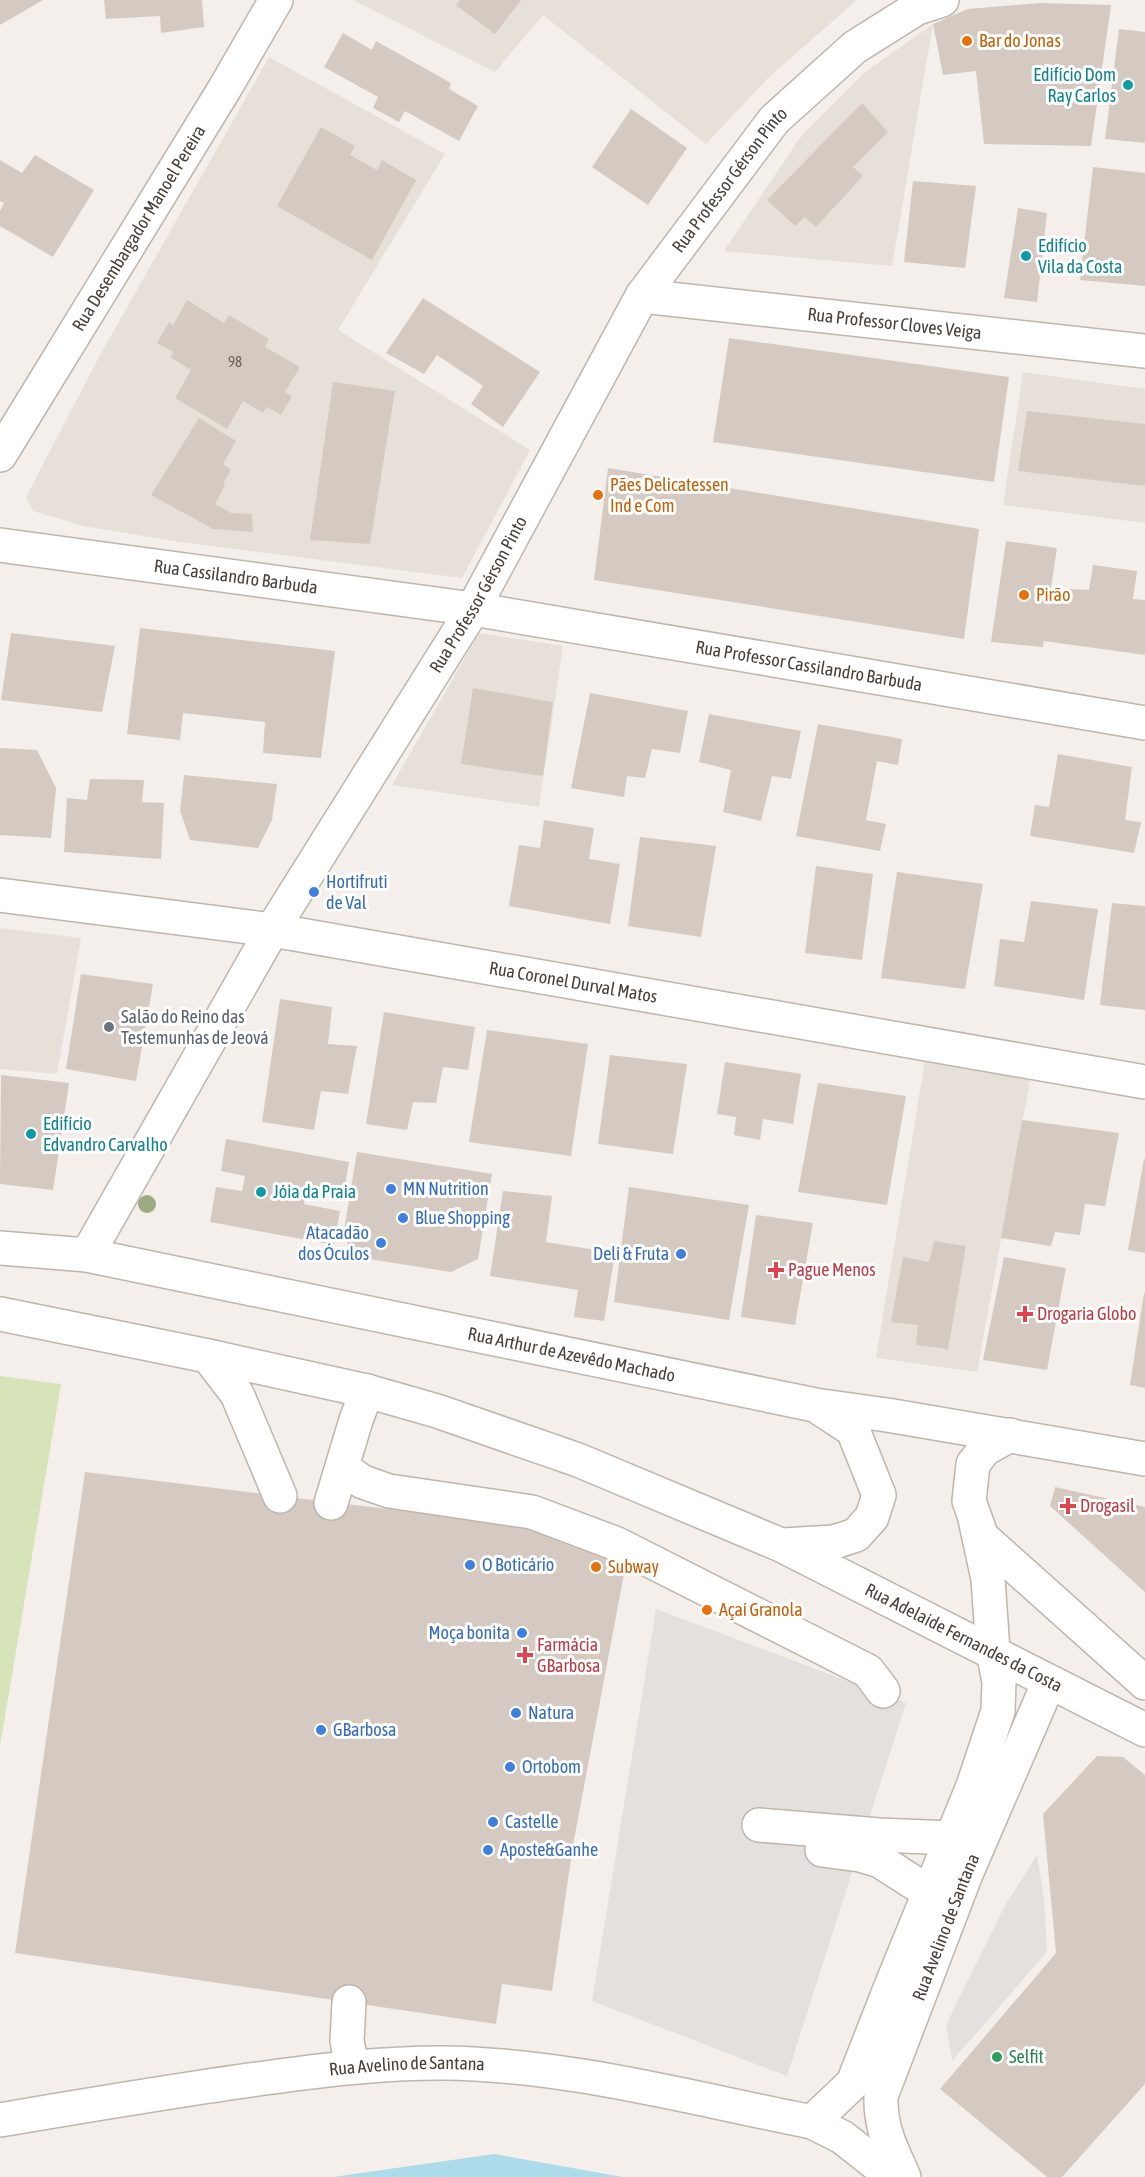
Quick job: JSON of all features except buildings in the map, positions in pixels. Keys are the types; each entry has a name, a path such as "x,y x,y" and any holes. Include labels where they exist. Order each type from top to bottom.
{"street":[{"name":"Rua Desembargador Manoel Pereira","path":"0,455 219,98 276,0"},
{"name":"Rua Professor Gérson Pinto","path":"87,1255 272,930 473,609 642,296 774,120 855,47 917,8 942,0"},
{"name":"Rua Professor Cloves Veiga","path":"642,296 1145,351"},
{"name":"Rua Cassilandro Barbuda","path":"0,545 473,609"},
{"name":"Rua Professor Cassilandro Barbuda","path":"473,609 1145,723"},
{"name":"Rua Coronel Durval Matos","path":"0,895 272,930 1145,1082"},
{"name":"Rua Arthur de Azevêdo Machado","path":"0,1248 87,1255 815,1405 887,1414 932,1424 1145,1459"},
{"path":"0,1314 366,1391 437,1411 578,1460 782,1545 834,1542 856,1535 872,1517 879,1495 853,1430 815,1405"},
{"path":"208,1356 237,1394 280,1496"},
{"path":"331,1503 366,1391"},
{"name":"Rua Avelino de Santana","path":"812,2122 854,2083 973,1786 998,1711 999,1682 993,1651 988,1579 969,1501 973,1464 985,1449 1010,1435"},
{"path":"342,1468 363,1482 389,1491 532,1512 617,1544 868,1671 883,1690"},
{"path":"975,1519 982,1537 1145,1683"},
{"name":"Rua Adelaide Fernandes da Costa","path":"782,1545 1145,1730"},
{"name":"Rua Avelino de Santana","path":"904,2177 886,2139 881,2117 881,2096 966,1874 1049,1682"},
{"path":"930,1893 880,1861 758,1834 952,1838"},
{"path":"349,2002 347,2041 352,2067"},
{"name":"Rua Avelino de Santana","path":"0,2120 183,2089 352,2067 441,2063 527,2068 604,2080 812,2122 842,2137 893,2177"}],"shaded area":[{"path":"353,0 857,0 768,78 706,144 543,15 495,72"},
{"path":"933,24 892,266 724,251 801,136 865,72"},
{"path":"269,57 445,154 338,330 530,450 462,578 180,542 83,526 33,511 26,497 100,355"},
{"path":"1023,372 1145,389 1145,523 1003,505"},
{"path":"479,633 563,646 539,807 392,785"},
{"path":"0,928 81,938 57,1074 0,1069"},
{"path":"925,1060 1030,1080 977,1372 876,1358"},
{"path":"656,1609 906,1703 787,2076 592,2001"},
{"path":"1037,1855 1044,1897 1047,1952 952,2061 946,2025 1004,1907"}],"green space":[{"path":"0,1376 61,1384 0,1746"}],"water":[{"path":"494,2154 623,2177 333,2177"}],"place":[{"name":"Bar do Jonas","path":"967,41"},
{"name":"Edifício Dom Ray Carlos","path":"1128,85"},
{"name":"Edifício Vila da Costa","path":"1026,256"},
{"name":"Pães Delicatessen Ind e Com","path":"598,495"},
{"name":"Pirão","path":"1024,595"},
{"name":"Hortifruti de Val","path":"314,892"},
{"name":"Salão do Reino das Testemunhas de Jeová","path":"109,1027"},
{"name":"Edifício Edvandro Carvalho","path":"31,1134"},
{"name":"MN Nutrition","path":"391,1189"},
{"name":"Jóia da Praia","path":"261,1192"},
{"name":"Blue Shopping","path":"403,1218"},
{"name":"Atacadão dos Óculos","path":"381,1243"},
{"name":"Deli & Fruta","path":"681,1254"},
{"name":"Pague Menos","path":"776,1270"},
{"name":"Drogaria Globo","path":"1025,1314"},
{"name":"Drogasil","path":"1068,1506"},
{"name":"O Boticário","path":"470,1565"},
{"name":"Subway","path":"596,1567"},
{"name":"Açaí Granola","path":"707,1610"},
{"name":"Moça bonita","path":"522,1633"},
{"name":"Farmácia GBarbosa","path":"525,1655"},
{"name":"Natura","path":"516,1713"},
{"name":"GBarbosa","path":"321,1730"},
{"name":"Ortobom","path":"510,1767"},
{"name":"Castelle","path":"493,1822"},
{"name":"Aposte&Ganhe","path":"488,1850"},
{"name":"Selfit","path":"997,2057"}]}
